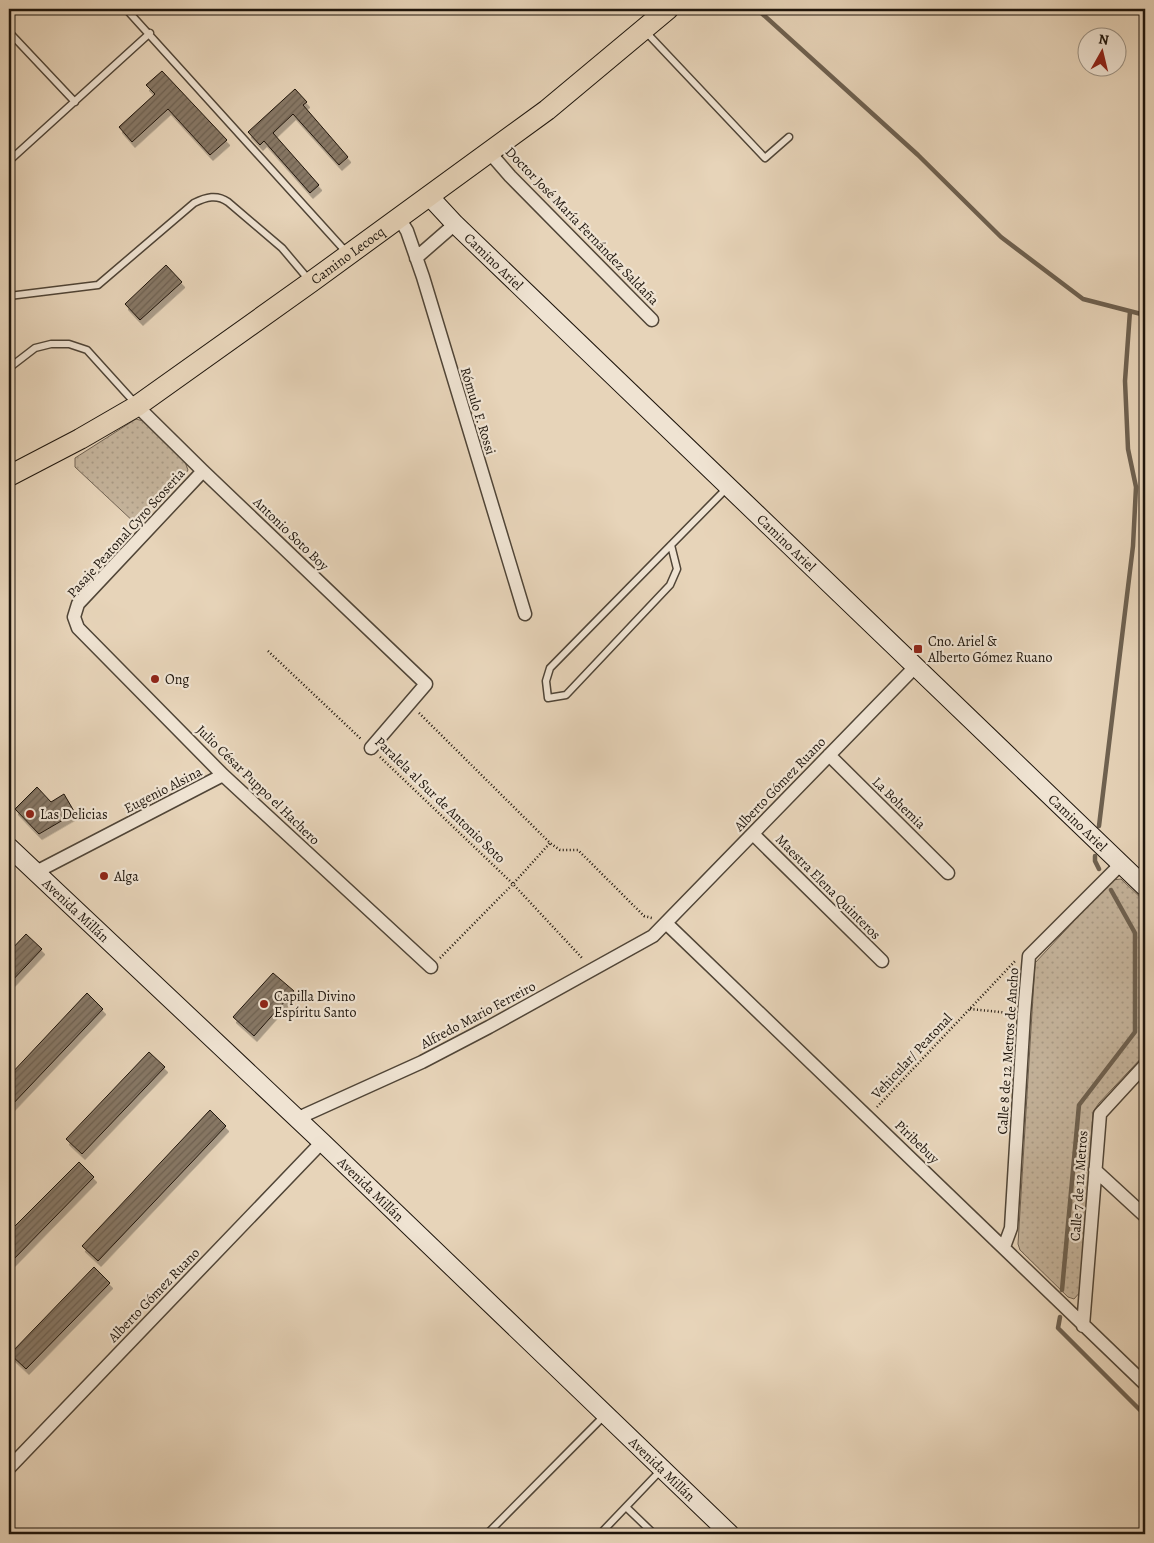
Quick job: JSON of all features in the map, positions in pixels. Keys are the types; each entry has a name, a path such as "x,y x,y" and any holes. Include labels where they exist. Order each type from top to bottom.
{"main road":[{"name":"Camino Lecocq","path":"9,476 80,439 137,406 490,153 547,110 668,9"}],"street":[{"name":"Doctor José María Fernández Saldaña","path":"490,153 510,176 652,320"},
{"name":"Camino Ariel","path":"429,196 455,224 1145,888"},
{"name":"Rómulo F. Rossi","path":"399,218 407,231 416,258 526,614"},
{"path":"416,258 455,224"},
{"name":"Antonio Soto Boy","path":"137,406 202,471 426,684 409,703"},
{"name":"Pasaje Peatonal Cyro Scoseria","path":"74,617 78,604 202,471"},
{"name":"Julio César Puppo el Hachero","path":"74,617 78,628 223,775 431,967"},
{"name":"Alberto Gómez Ruano","path":"666,923 916,666"},
{"path":"371,748 409,703"},
{"name":"La Bohemia","path":"829,755 948,873"},
{"name":"Eugenio Alsina","path":"36,872 223,775"},
{"name":"Maestra Elena Quinteros","path":"753,834 882,961"},
{"name":"Avenida Millán","path":"9,847 322,1142 730,1534"},
{"name":"Calle 8 de 12 Metros de Ancho","path":"1004,1247 1012,1228 1029,956 1120,864"},
{"name":"Alfredo Mario Ferreiro","path":"296,1118 422,1062 489,1027 653,936 666,923"},
{"name":"Piribebuy","path":"666,923 1145,1384"},
{"name":"Calle 7 de 12 Metros","path":"1083,1326 1100,1114 1145,1065"},
{"name":"Alberto Gómez Ruano","path":"9,1468 322,1142"},
{"path":"1096,1170 1145,1216"}],"lane":[{"path":"126,9 150,33 348,254"},
{"path":"644,30 765,158 789,137"},
{"path":"9,32 75,102"},
{"path":"9,161 150,33"},
{"path":"9,296 98,285 194,203 205,197 222,198 228,202 282,248 311,282"},
{"path":"9,368 35,348 50,344 69,344 87,350 137,406"},
{"path":"671,545 677,569 670,585 566,695 548,698 546,681 550,668 728,487"},
{"path":"487,1534 604,1415"},
{"path":"600,1534 662,1469"},
{"path":"626,1507 654,1534"}],"path":[{"name":"Paralela al Sur de Antonio Soto","path":"268,651 513,884 592,970"},
{"path":"409,703 550,843 560,850 578,850 644,916 666,923"},
{"path":"431,967 513,884 550,843"},
{"name":"Vehicular/ Peatonal","path":"868,1117 1016,960 1029,956"},
{"name":"Vehicular/ Peatonal","path":"970,1009 1024,1014"}],"shaded area":[{"path":"136,419 143,421 185,462 188,470 136,524 75,467 75,458"},
{"path":"1121,879 1145,902 1145,1054 1099,1103 1093,1112 1081,1291 1074,1299 1068,1297 1020,1250 1018,1244 1035,963 1112,880"}],"building":[{"path":"162,71 227,140 210,155 168,109 132,142 119,127 155,94 146,85"},
{"path":"295,89 307,102 303,105 348,157 339,165 293,114 273,133 319,185 310,193 264,141 260,145 248,132"},
{"path":"166,265 182,282 140,320 125,304"},
{"path":"37,787 51,802 64,794 75,813 39,834 15,809"},
{"path":"26,934 42,949 9,984 9,952"},
{"name":"Capilla Divino Espíritu Santo","path":"273,973 294,991 254,1036 233,1017"},
{"path":"87,993 103,1009 9,1108 9,1076"},
{"path":"149,1052 165,1067 82,1154 66,1139"},
{"path":"210,1110 226,1126 98,1261 82,1246"},
{"path":"79,1162 94,1177 9,1264 9,1232"},
{"path":"94,1267 110,1283 26,1369 10,1354"}],"waterway":[{"path":"757,9 918,155 1001,237 1083,299 1145,315"},
{"path":"1099,826 1133,546 1136,487 1128,449 1125,381 1130,311"},
{"path":"1095,856 1099,869"},
{"path":"1062,1290 1079,1105 1135,1032 1135,933 1111,890"},
{"path":"1060,1317 1058,1328 1145,1415"}],"place":[{"name":"Cno. Ariel & Alberto Gómez Ruano","path":"918,649"},
{"name":"Ong","path":"155,679"},
{"name":"Las Delicias","path":"30,814"},
{"name":"Alga","path":"104,876"},
{"name":"Capilla Divino Espíritu Santo","path":"264,1004"}]}
